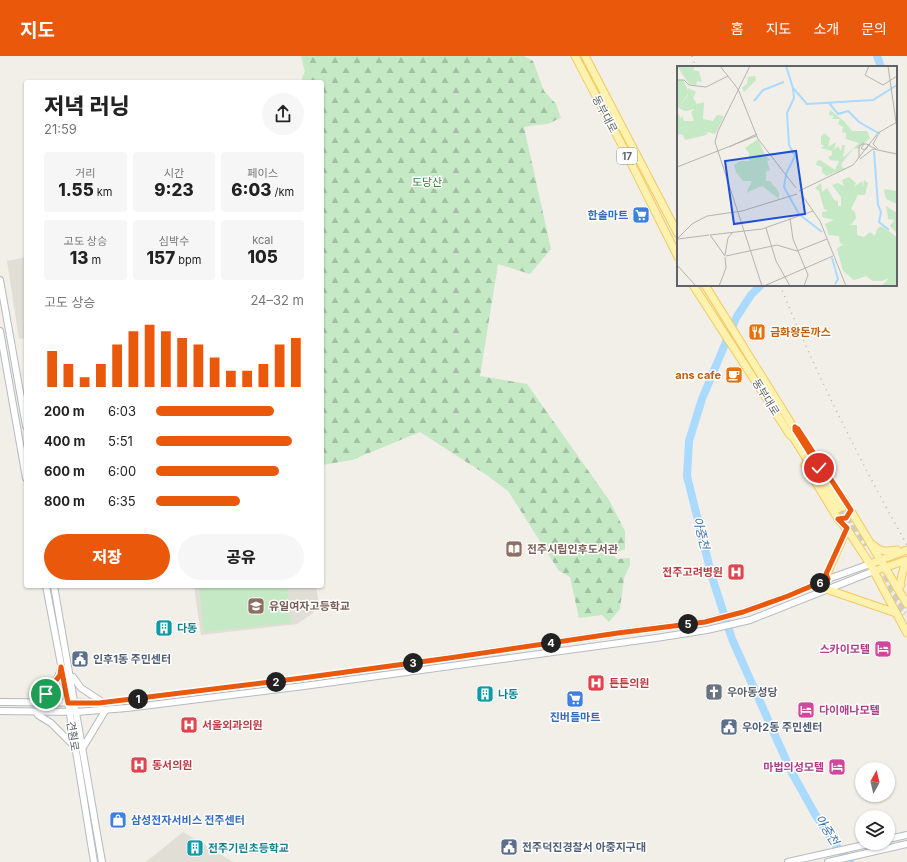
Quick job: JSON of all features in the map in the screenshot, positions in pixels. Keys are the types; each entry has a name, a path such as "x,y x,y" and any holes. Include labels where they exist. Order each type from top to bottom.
{"main road":[{"name":"동부대로","path":"575,56 624,149 677,256"},
{"name":"동부대로","path":"585,56 677,232"},
{"name":"동부대로","path":"694,286 734,346 790,435 793,437 841,508 795,430 795,427 706,286"},
{"path":"795,427 798,429 851,510 870,545 886,567 907,604 900,606 899,614"},
{"path":"790,435 790,438 799,454 838,519 847,528 870,564 899,614 907,633"},
{"path":"838,519 846,518 851,510"},
{"path":"828,579 826,574 847,528"},
{"path":"870,545 872,544 881,550 888,552 897,549 903,552"},
{"path":"870,564 903,552"},
{"path":"874,571 905,561 900,580 901,585 897,588"},
{"path":"826,590 899,614 907,624"}],"street":[{"path":"0,280 24,415"},
{"path":"0,331 24,467"},
{"path":"0,702 104,703 302,678 705,622 738,614 870,564"},
{"path":"0,711 105,711 304,686 671,636 708,630 742,622 874,571"},
{"name":"견훤로","path":"46,588 61,667 71,703"},
{"name":"견훤로","path":"54,588 70,677 71,703 79,778 94,862"},
{"path":"36,703 36,701 46,694 58,678 61,667"},
{"path":"70,677 73,677 81,688 104,703"},
{"path":"82,749 105,711"},
{"path":"37,712 38,715 51,723 71,743 75,744"},
{"name":"견훤로","path":"72,712 88,778 102,862"},
{"path":"895,838 907,835"},
{"path":"829,862 907,844"},
{"path":"788,862 855,847"}],"shaded area":[{"path":"24,257 24,338 19,339 7,261"},
{"name":"유일여자고등학교","path":"194,588 316,588 318,599 313,613 297,624 201,635"},
{"path":"183,832 233,862 146,862"}],"green space":[{"name":"도당산","path":"301,56 524,56 533,61 544,91 556,104 561,118 547,124 524,127 551,249 530,274 498,264 480,376 527,384 609,500 625,531 625,549 613,554 617,559 630,558 630,565 624,578 620,609 609,622 602,615 579,618 570,577 559,571 508,491 488,476 420,432 352,460 324,465 324,80 302,80 305,72"},
{"name":"유일여자고등학교","path":"199,588 287,588 291,623 204,632"}],"waterway":[{"name":"아중천","path":"877,56 881,66"},
{"name":"아중천","path":"760,286 751,295 736,318 702,399 689,441 687,476 712,577 732,639 791,771 815,814 834,843 850,862"}],"tunnel":[{"path":"843,507 867,545"},
{"path":"838,509 854,534"},
{"path":"880,566 907,612"},
{"path":"886,588 902,616"}],"railway":[{"path":"692,56 696,66"},
{"path":"780,286 808,351 839,417 907,545"}],"place":[{"name":"한솔마트","path":"641,215"},
{"name":"금화왕돈까스","path":"757,332"},
{"name":"ans cafe","path":"734,375"},
{"name":"전주시립인후도서관","path":"514,549"},
{"name":"전주고려병원","path":"736,572"},
{"name":"유일여자고등학교","path":"256,606"},
{"name":"다동","path":"164,628"},
{"name":"스카이모텔","path":"883,649"},
{"name":"인후1동 주민센터","path":"80,659"},
{"name":"튼튼의원","path":"596,683"},
{"name":"우아동성당","path":"714,692"},
{"name":"나동","path":"485,694"},
{"name":"진버들마트","path":"575,699"},
{"name":"다이애나모텔","path":"806,710"},
{"name":"서울외과의원","path":"189,725"},
{"name":"우아2동 주민센터","path":"729,727"},
{"name":"동서의원","path":"139,765"},
{"name":"마법의성모텔","path":"837,767"},
{"name":"삼성전자서비스 전주센터","path":"118,820"},
{"name":"전주덕진경찰서 아중지구대","path":"509,847"},
{"name":"전주기린초등학교","path":"195,848"}],"route":[{"path":"46,694 60,675 61,667 68,703 125,701 705,622 743,612 788,596 828,579 826,574 847,528 838,519 846,518 851,510 798,429 795,427 795,430 819,468"}]}
